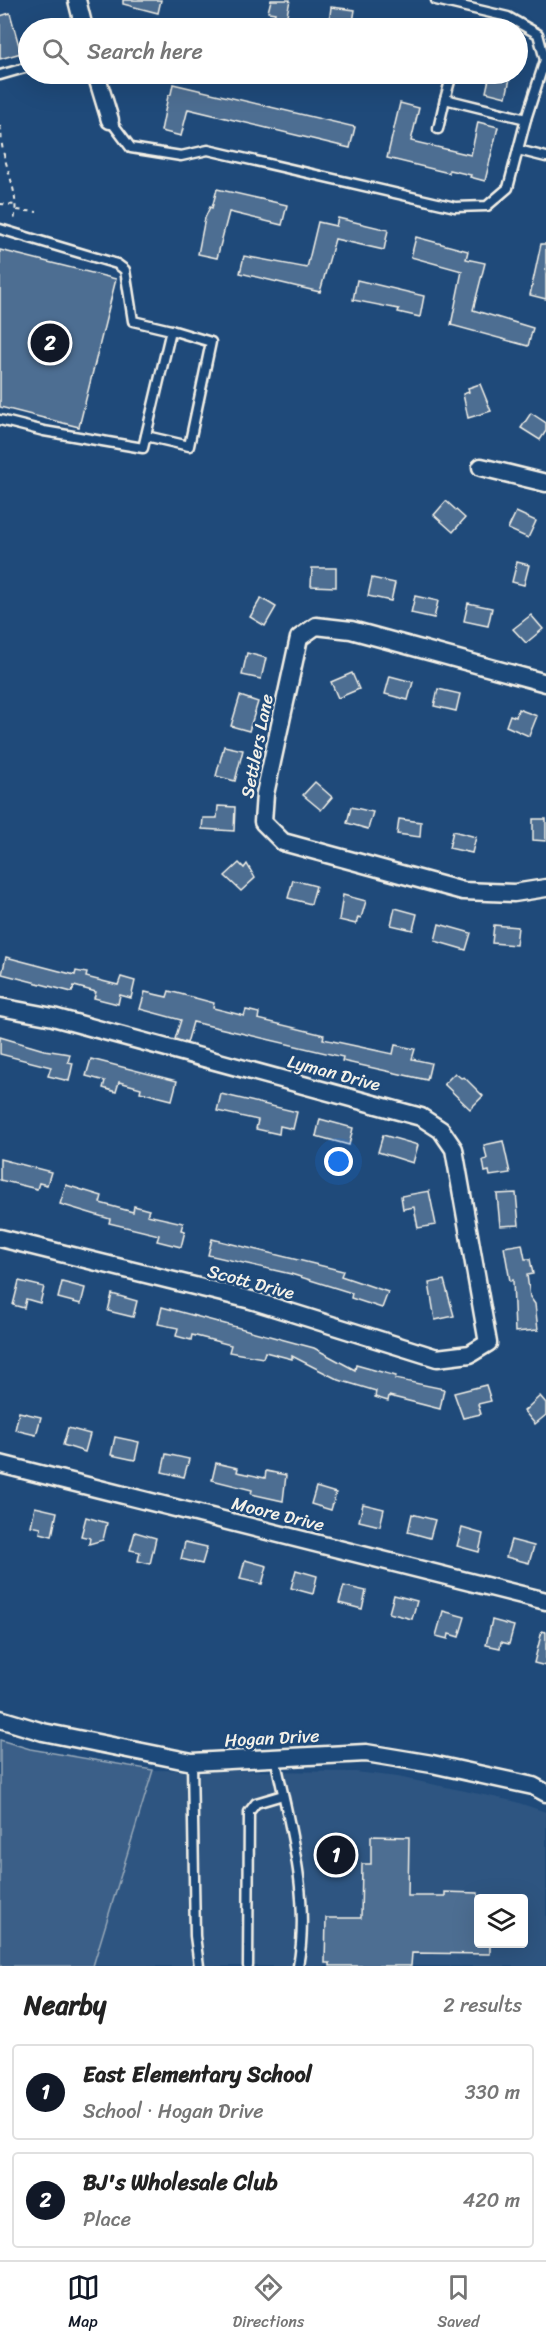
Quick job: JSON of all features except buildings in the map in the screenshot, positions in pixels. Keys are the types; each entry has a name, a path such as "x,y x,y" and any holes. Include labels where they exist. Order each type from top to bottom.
{"street":[{"path":"76,0 81,18"},
{"path":"99,84 110,120"},
{"path":"482,466 546,483"},
{"name":"Settlers Lane","path":"546,683 351,630 316,626 299,638 265,794 263,822 283,842 463,891 514,893 546,888"},
{"name":"Lyman Drive","path":"0,1007 53,1017 421,1117 441,1130 454,1149 488,1342"},
{"name":"Scott Drive","path":"0,1238 251,1300 437,1358 470,1354 488,1342"},
{"name":"Moore Drive","path":"0,1464 546,1601"},
{"name":"Hogan Drive","path":"0,1719 43,1732 192,1762 366,1753 510,1781 532,1786 546,1793"}],"lane":[{"path":"435,0 511,18"},
{"path":"110,120 131,148 181,156 208,150 455,207 487,206 508,188 526,119 545,60 538,34 528,28"},
{"path":"0,75 18,70"},
{"path":"438,129 450,84"},
{"path":"446,99 526,119"},
{"path":"518,150 546,157"},
{"path":"0,229 117,264 125,270 132,321 211,342 189,446 146,436"},
{"path":"0,420 44,431 143,448 171,330"},
{"path":"275,1757 301,1906 301,1950 298,1966"},
{"path":"192,1762 195,1936 199,1966"},
{"path":"248,1966 249,1812 256,1803 283,1795"}],"path":[{"path":"0,126 17,210 13,224"},
{"path":"0,204 16,204"},
{"path":"17,210 37,212"}],"shaded area":[{"path":"0,1740 30,1749 153,1770 93,1966 0,1966"},
{"path":"153,1770 356,1772 398,1777 513,1801 546,1812 546,1966 93,1966"}],"place":[{"name":"BJ's Wholesale Club","path":"50,343"},
{"name":"East Elementary School","path":"336,1855"}]}
